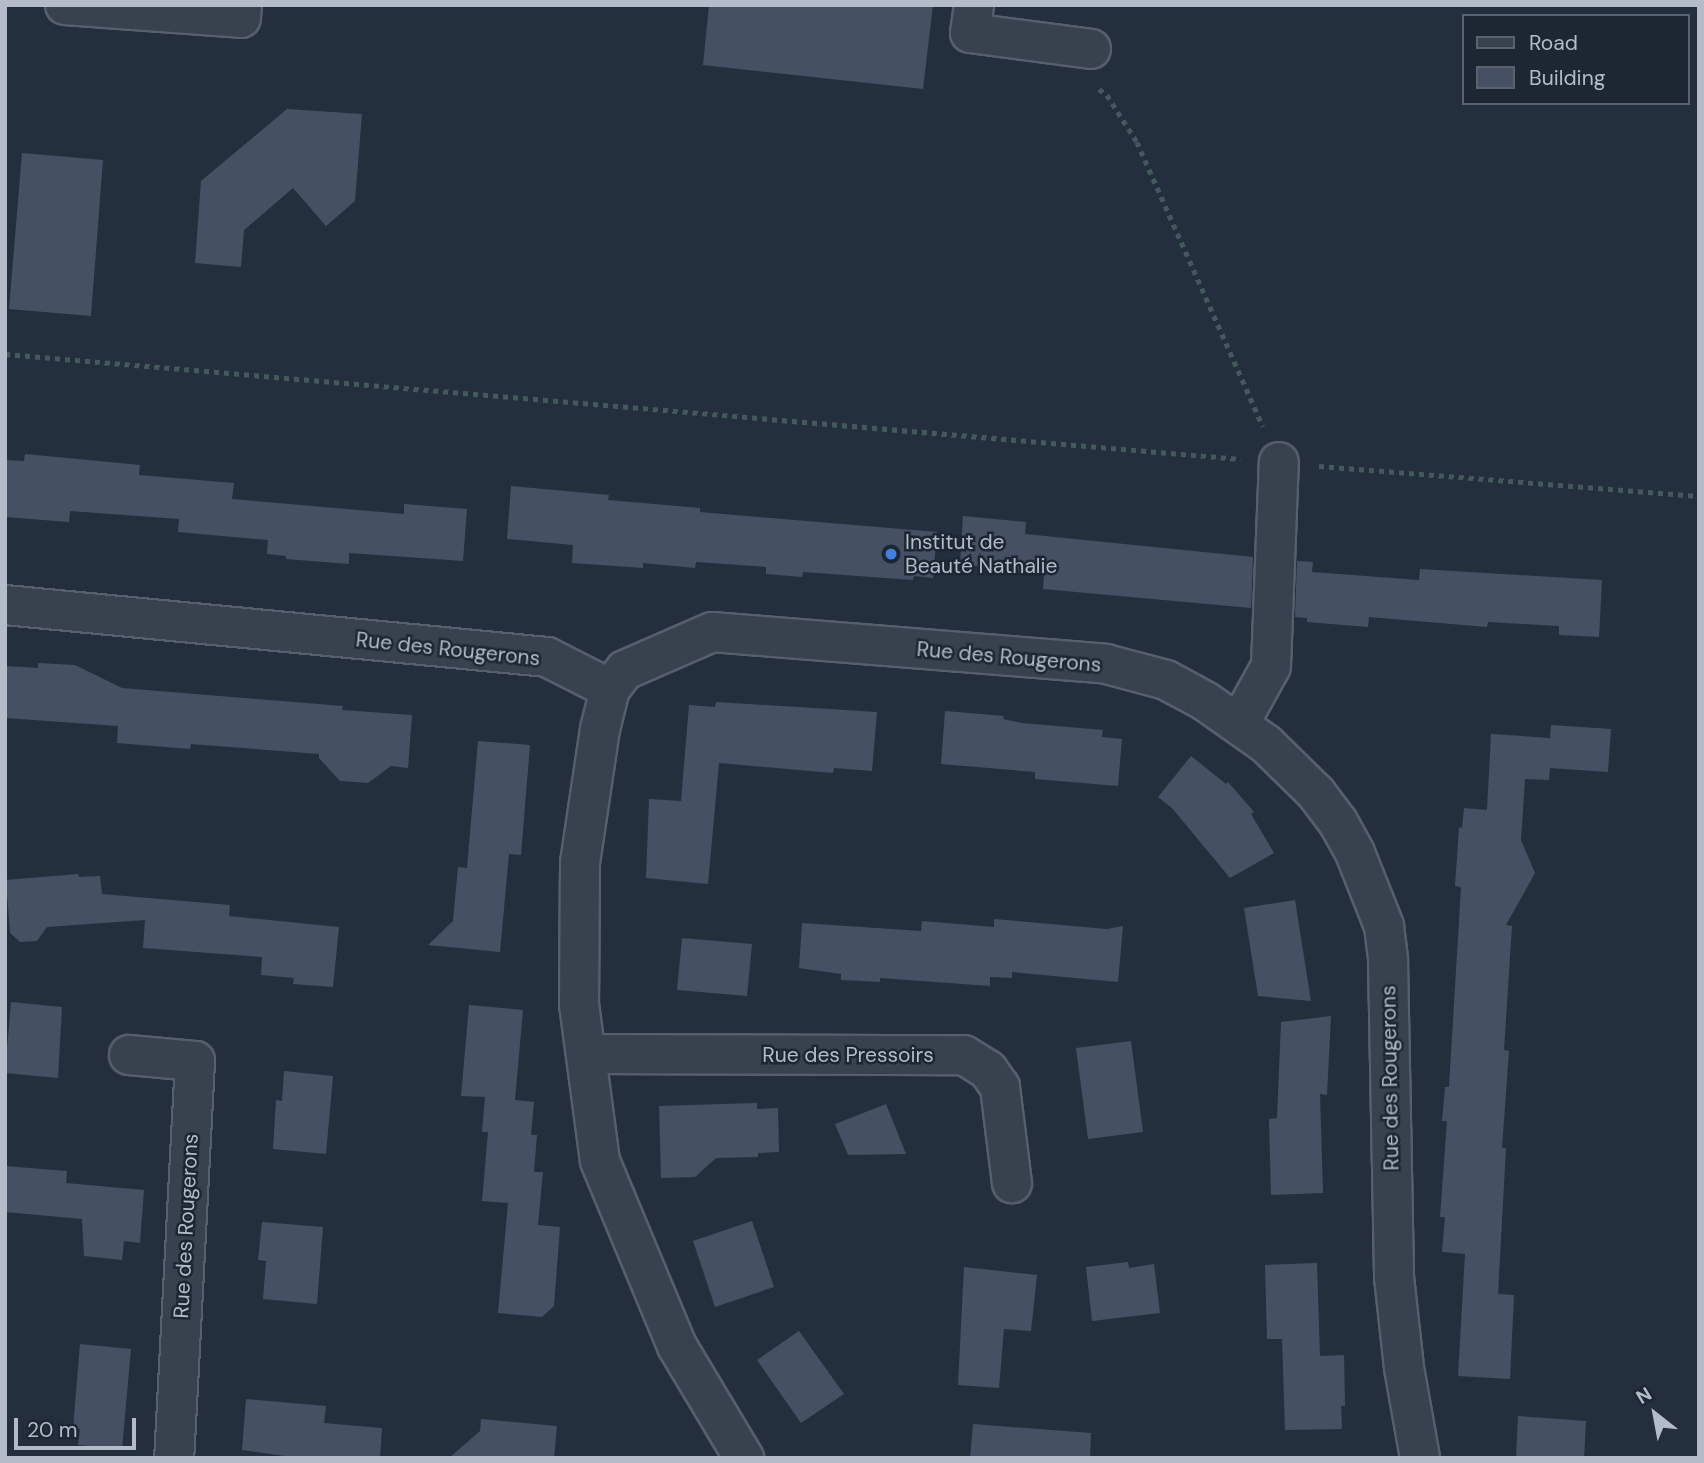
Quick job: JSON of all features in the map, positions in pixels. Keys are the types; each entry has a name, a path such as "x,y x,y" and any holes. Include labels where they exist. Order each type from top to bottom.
{"street":[{"path":"65,5 241,18 242,5"},
{"path":"974,5 970,33 1091,49"},
{"path":"1239,724 1271,666 1279,462"},
{"name":"Rue des Rougerons","path":"5,606 547,657 610,689 625,670 712,632 1106,664 1166,680 1239,724 1292,767 1338,822 1371,887 1384,926 1388,961 1394,1277 1404,1367 1420,1458"},
{"path":"610,689 600,729 580,863 579,1004 600,1161 677,1346 744,1458"},
{"name":"Rue des Pressoirs","path":"586,1054 964,1055 988,1070 1000,1087 1012,1183"},
{"name":"Rue des Rougerons","path":"129,1055 195,1061 174,1458"}],"path":[{"path":"1091,49 1088,81 1107,95 1137,142 1279,462"},
{"path":"5,354 1699,496"}],"building":[{"path":"709,5 933,5 923,89 703,65"},
{"path":"287,109 362,114 355,201 326,226 293,188 244,230 241,267 195,263 201,181"},
{"path":"22,153 103,160 91,316 9,309"},
{"path":"25,454 140,465 139,475 234,483 232,499 404,514 404,504 467,509 463,561 349,553 349,564 286,559 286,556 267,554 268,540 178,532 179,519 70,511 69,522 5,517 5,460 24,461"},
{"path":"511,486 609,495 608,500 700,508 700,512 937,532 933,578 914,576 913,580 803,572 802,577 766,574 766,567 696,562 695,568 643,563 643,568 572,563 573,545 507,539"},
{"path":"963,516 1026,522 1025,534 1253,557 1251,608 1043,589 1044,575 960,564"},
{"path":"1297,561 1313,562 1312,572 1419,580 1420,569 1602,580 1599,637 1559,635 1559,626 1488,622 1487,627 1369,617 1368,627 1307,622 1307,618 1295,617"},
{"path":"38,663 75,665 122,688 343,706 342,710 412,715 408,768 391,766 368,783 340,781 319,758 319,754 191,744 190,749 117,743 118,726 5,718 5,666 38,668"},
{"path":"716,702 877,712 872,771 834,768 833,773 719,763 708,884 646,878 649,799 681,801 689,705 715,707"},
{"path":"945,711 1004,716 1003,719 1022,723 1103,730 1102,737 1122,739 1118,786 1035,779 1035,772 941,764"},
{"path":"1551,725 1611,729 1608,772 1550,768 1549,780 1525,779 1521,840 1535,873 1506,925 1512,926 1504,1050 1509,1051 1502,1148 1506,1148 1498,1294 1514,1295 1510,1379 1458,1376 1465,1254 1442,1252 1445,1217 1440,1217 1447,1121 1442,1121 1445,1087 1449,1087 1461,887 1455,886 1459,827 1462,828 1464,808 1487,810 1491,734 1550,738"},
{"path":"478,741 530,745 521,855 509,854 500,952 428,945 453,921 458,867 467,868"},
{"path":"1191,756 1226,784 1228,782 1254,812 1251,814 1274,853 1230,878 1172,808 1158,797"},
{"path":"78,874 79,877 100,876 102,894 230,905 229,916 339,927 333,987 293,984 294,978 261,975 262,957 143,948 145,920 47,927 37,941 20,942 10,933 6,880"},
{"path":"1295,900 1311,1001 1258,996 1244,908"},
{"path":"994,919 1107,929 1123,926 1118,982 1012,972 1012,978 990,977 990,986 880,978 880,982 841,980 841,974 799,968 802,923 921,931 922,921 994,927"},
{"path":"682,938 752,944 747,996 677,990"},
{"path":"11,1002 62,1007 58,1078 5,1073"},
{"path":"469,1005 523,1010 515,1100 534,1102 531,1135 537,1135 534,1172 543,1172 538,1225 560,1227 554,1306 542,1317 498,1313 508,1203 482,1201 488,1132 482,1132 485,1097 461,1096"},
{"path":"1331,1016 1327,1095 1320,1094 1323,1193 1271,1195 1269,1119 1277,1118 1281,1022"},
{"path":"1131,1041 1143,1132 1088,1139 1076,1048"},
{"path":"284,1071 333,1076 326,1154 273,1149 276,1100 282,1101"},
{"path":"757,1103 757,1109 778,1108 779,1152 758,1153 758,1157 716,1158 695,1177 661,1178 659,1106"},
{"path":"886,1104 906,1154 848,1155 835,1124"},
{"path":"5,1166 67,1171 66,1183 144,1190 140,1243 124,1241 122,1260 84,1256 82,1219 5,1212"},
{"path":"752,1221 774,1287 715,1307 693,1241"},
{"path":"262,1222 323,1227 317,1304 263,1299 266,1261 258,1260"},
{"path":"1128,1262 1129,1268 1154,1264 1160,1313 1092,1321 1086,1267"},
{"path":"1317,1263 1320,1356 1344,1355 1345,1406 1341,1406 1342,1429 1285,1430 1282,1339 1267,1339 1265,1265"},
{"path":"964,1267 1037,1275 1031,1331 1004,1329 999,1388 958,1385"},
{"path":"799,1331 844,1394 801,1423 757,1360"},
{"path":"80,1344 131,1349 122,1449 78,1445 80,1429 73,1429"},
{"path":"246,1399 326,1406 324,1423 382,1428 380,1458 300,1458 242,1450"},
{"path":"1518,1416 1586,1421 1584,1458 1516,1458"},
{"path":"481,1419 557,1426 554,1458 449,1458 480,1431"},
{"path":"973,1424 1091,1433 1090,1458 970,1458"}],"place":[{"name":"Institut de Beauté Nathalie","path":"891,554"}]}
